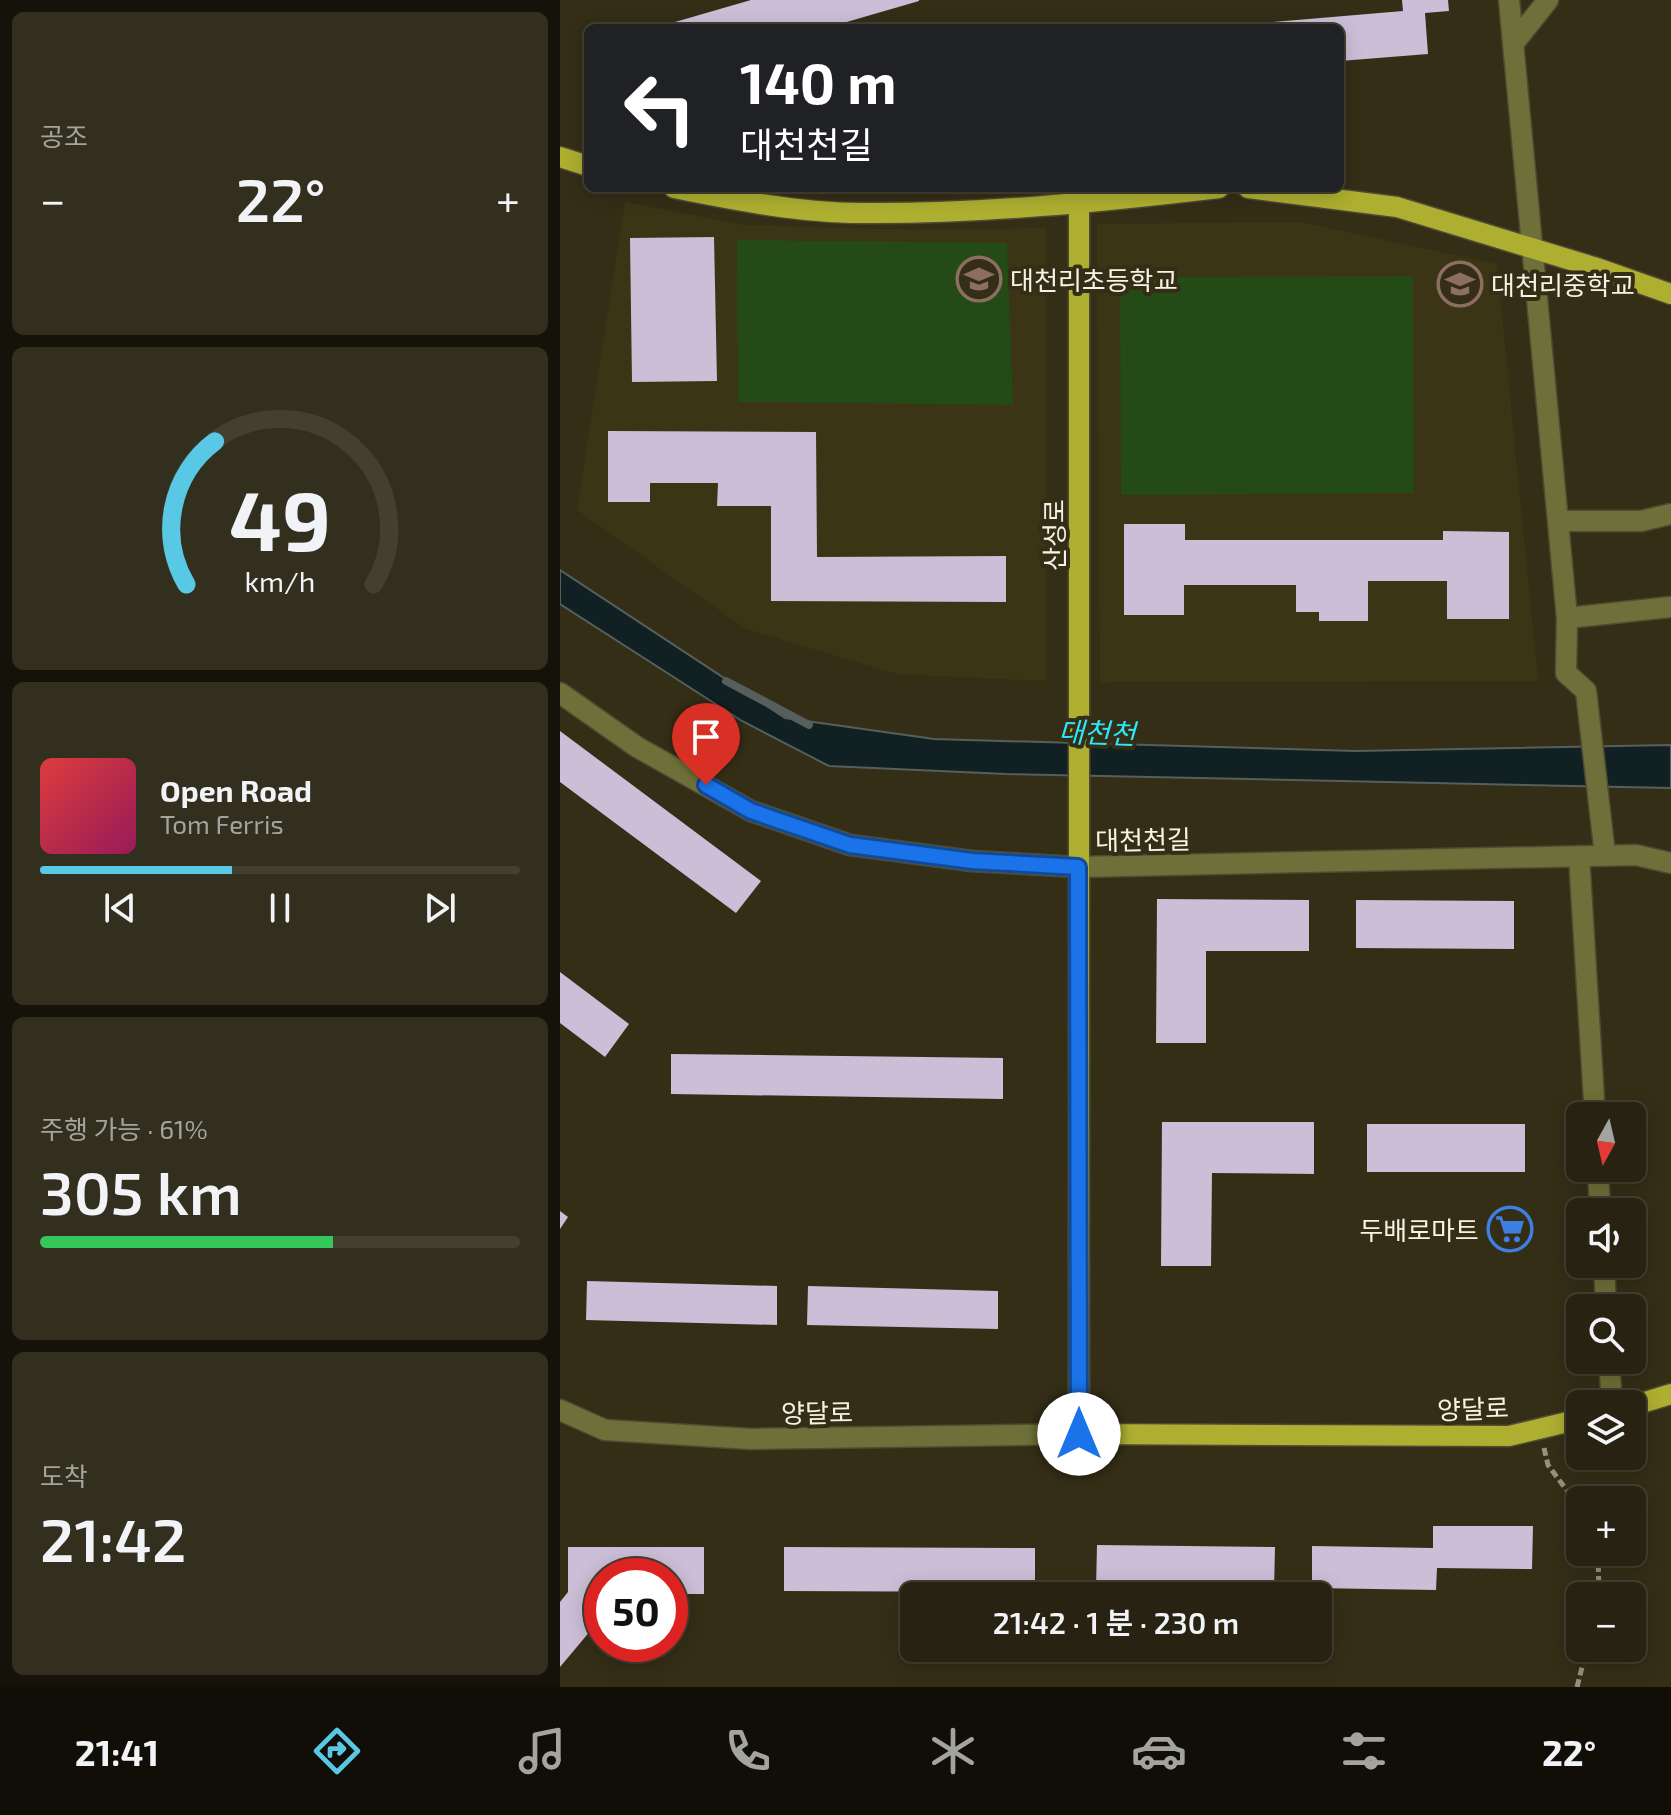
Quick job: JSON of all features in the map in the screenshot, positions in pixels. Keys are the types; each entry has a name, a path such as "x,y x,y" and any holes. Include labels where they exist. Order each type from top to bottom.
{"main road":[{"path":"560,157 584,165"},
{"path":"693,192 739,202 859,213 1079,204 1184,192"},
{"path":"1279,192 1397,207 1671,294"},
{"name":"산성로","path":"1078,867 1079,204"},
{"path":"1078,867 1079,1434"},
{"path":"1646,1402 1671,1394"},
{"name":"양달로","path":"1079,1434 1509,1436 1566,1422"}],"street":[{"path":"1509,0 1567,618 1566,673 1586,691 1605,855"},
{"path":"1513,44 1548,0"},
{"path":"1558,521 1641,521 1671,514"},
{"path":"1567,618 1671,607"},
{"name":"대천천길","path":"560,693 637,747 751,811 850,845 972,861 1078,867 1605,855 1636,855 1671,863"},
{"path":"1579,856 1594,1102"},
{"name":"양달로","path":"560,1410 605,1430 751,1439 1079,1434"}],"path":[{"path":"1539,1429 1548,1465 1566,1489"},
{"path":"1577,1687 1583,1662"}],"shaded area":[{"name":"대천리초등학교","path":"625,202 743,225 911,230 1046,228 1046,681 897,674 746,629 577,510"},
{"name":"대천리중학교","path":"1300,222 1497,264 1538,681 1100,682 1097,224"},
{"name":"대천천","path":"560,570 785,718 934,739 1356,751 1671,745 1671,788 1006,774 829,766 742,721 560,604"}],"green space":[{"path":"737,240 1007,243 1013,405 738,402"},
{"path":"1413,276 1414,493 1121,495 1120,277"}],"building":[{"path":"751,0 919,0 840,24 675,22"},
{"path":"1402,0 1448,0 1449,11 1425,13 1428,54 1344,61 1344,24 1250,24 1403,11"},
{"path":"714,237 717,381 632,382 630,238"},
{"path":"608,431 816,432 817,557 1006,556 1006,602 771,601 771,506 717,506 718,483 650,483 650,502 608,502"},
{"path":"1124,524 1185,524 1185,540 1443,540 1443,531 1509,532 1509,619 1447,619 1447,581 1368,581 1368,621 1319,621 1319,612 1296,612 1296,585 1184,585 1184,615 1124,615"},
{"path":"560,731 761,881 736,913 560,782"},
{"path":"1157,899 1309,900 1309,951 1206,951 1206,1043 1156,1043"},
{"path":"1356,900 1514,901 1514,949 1356,948"},
{"path":"560,972 629,1024 605,1057 560,1023"},
{"path":"671,1054 1003,1058 1003,1099 671,1094"},
{"path":"1162,1122 1314,1122 1314,1174 1212,1173 1211,1266 1161,1266"},
{"path":"1367,1124 1525,1124 1525,1172 1367,1172"},
{"path":"560,1211 568,1217 560,1229"},
{"path":"587,1281 777,1286 777,1325 586,1320"},
{"path":"808,1286 998,1291 998,1329 807,1325"},
{"path":"1433,1526 1533,1526 1532,1569 1437,1568 1436,1590 1332,1588 1332,1582 1312,1582 1312,1546 1433,1548"},
{"path":"1097,1545 1275,1547 1274,1582 1096,1582"},
{"path":"568,1547 704,1547 704,1594 688,1594 688,1558 584,1558 584,1638 560,1667 560,1602 568,1592"},
{"path":"784,1547 1035,1548 1035,1582 900,1582 900,1591 784,1591"}],"waterway":[{"name":"대천천","path":"726,681 809,725"}],"place":[{"name":"대천리초등학교","path":"979,279"},
{"name":"대천리중학교","path":"1460,284"},
{"name":"두배로마트","path":"1510,1229"}],"route":[{"path":"706,785 751,811 850,845 972,861 1078,867 1079,1434"}]}
